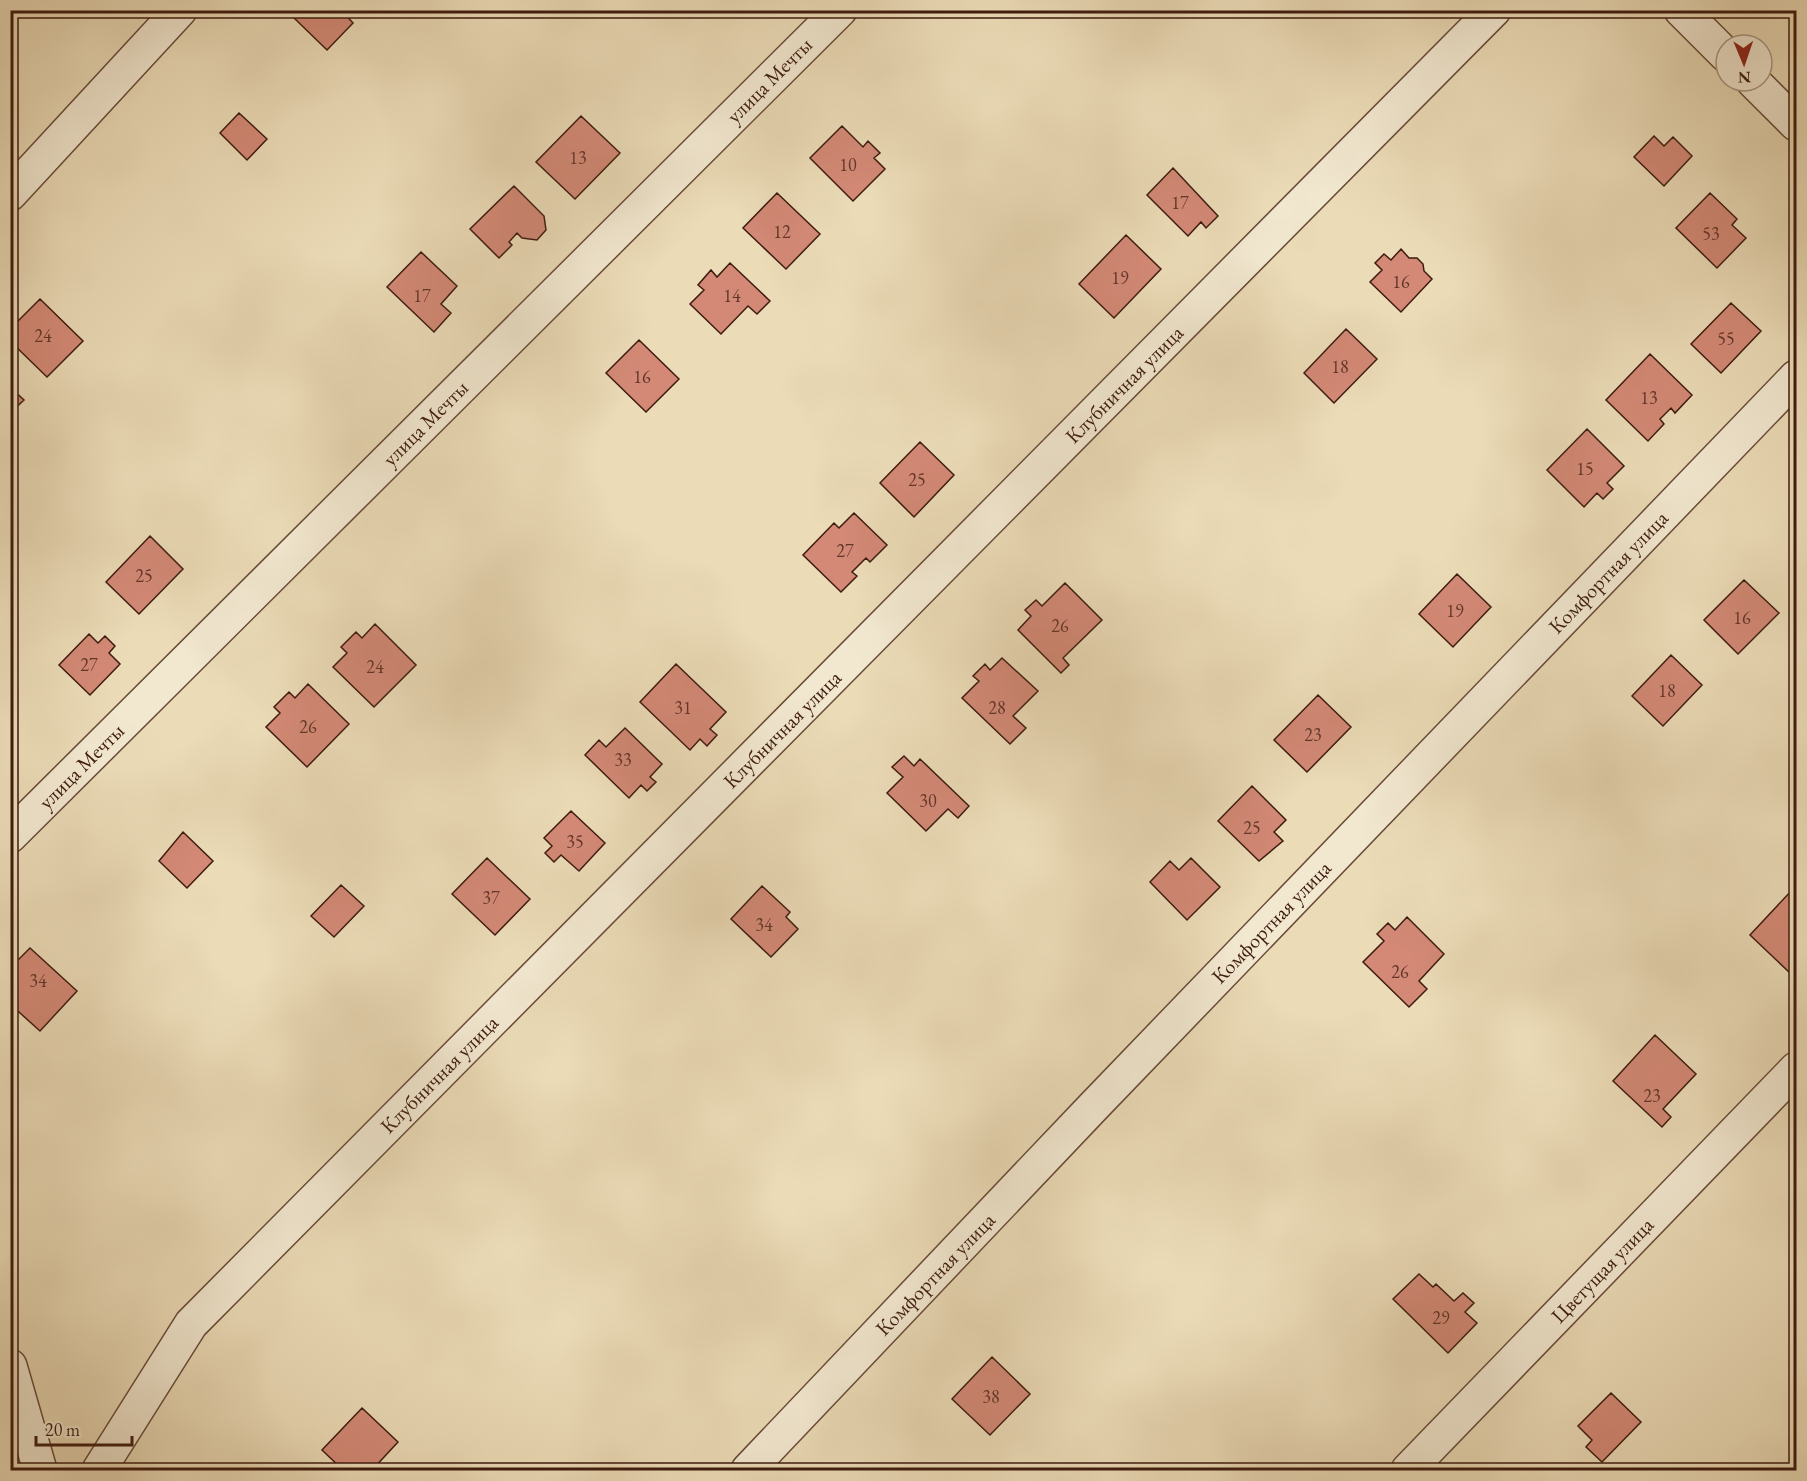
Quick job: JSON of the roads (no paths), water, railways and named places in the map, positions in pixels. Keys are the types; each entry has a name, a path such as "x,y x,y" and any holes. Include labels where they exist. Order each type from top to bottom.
{"street":[{"path":"10,194 180,10"},
{"name":"улица Мечты","path":"10,836 840,10"},
{"name":"Клубничная улица","path":"99,1470 191,1324 1494,10"},
{"path":"1681,10 1714,43"},
{"path":"1765,93 1797,124"},
{"name":"Комфортная улица","path":"748,1470 1110,1089 1797,377"},
{"name":"Цветущая улица","path":"1408,1470 1797,1069"},
{"path":"10,1366 40,1470"}]}
